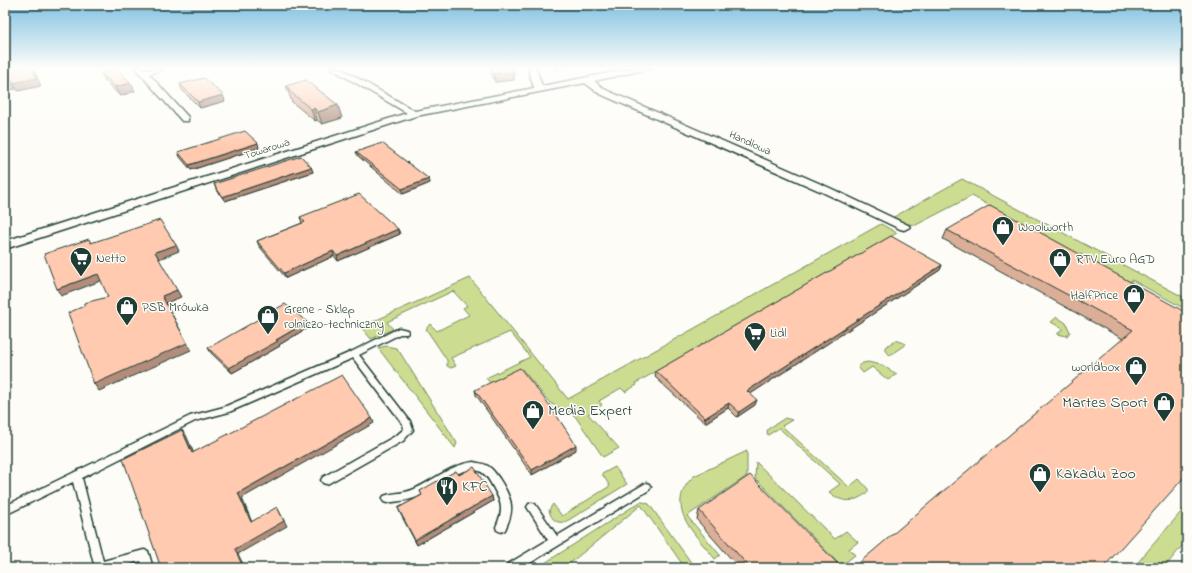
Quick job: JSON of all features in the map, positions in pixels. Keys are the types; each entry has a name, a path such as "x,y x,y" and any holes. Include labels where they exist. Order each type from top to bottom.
{"street":[{"path":"163,95 185,119"},
{"path":"381,95 414,114"},
{"name":"Towarowa","path":"5,245 414,114 510,95"},
{"name":"Handlowa","path":"609,95 798,178 904,228"}],"lane":[{"path":"5,511 77,477 193,418 226,410 354,354 399,331 404,332"},
{"path":"326,480 400,438 409,430 407,423 354,354"},
{"path":"387,499 414,494 463,467 472,465 486,470 506,502 508,510 501,526"},
{"path":"77,477 101,567 144,556 148,568"},
{"path":"512,568 646,486"},
{"path":"532,507 555,542"}],"green space":[{"path":"962,179 1187,299 1187,310 1132,280 1129,282 972,196 916,225 907,224 892,218"},
{"path":"881,224 897,233 636,383 637,385 625,392 621,388 599,401 602,405 588,414 619,448 603,457 575,416 550,403 522,369 491,384 486,378 530,357 510,332 451,358 456,366 451,368 447,366 447,360 426,329 430,324 437,331 469,315 463,308 467,306 453,291 387,322 393,329 371,339 361,327 470,278 568,399"},
{"path":"1057,317 1066,323 1070,332 1067,336 1057,334 1063,329 1051,322"},
{"path":"896,340 906,344 890,355 885,351 885,347"},
{"path":"386,346 396,348 399,351 457,443 455,448 378,348"},
{"path":"868,362 881,365 897,374 888,380 872,367 863,373 858,367 863,363"},
{"path":"785,418 792,420 782,426 849,487 859,479 868,489 868,492 863,496 848,501 839,499 829,492 840,484 779,428 768,435 768,429"},
{"path":"747,451 747,476 687,516 720,555 715,559 685,520 681,498 685,487 694,476"},
{"path":"756,462 835,539 846,531 858,542 849,549 855,555 841,566 755,478"},
{"path":"615,467 627,484 567,521 558,522 553,519 549,510 553,504 562,516 610,486 602,474"},
{"path":"640,502 649,504 695,568 685,568 641,505 564,568 537,568"},
{"path":"1187,505 1187,540 1164,568 1133,568"}],"building":[{"path":"191,95 223,95 198,102"},
{"path":"294,95 325,95 338,105 318,112 314,108 311,109"},
{"path":"245,131 258,143 189,165 178,152"},
{"path":"382,143 429,179 402,189 356,152"},
{"path":"301,156 311,167 222,197 214,184"},
{"path":"359,194 398,229 337,256 333,251 284,273 257,241 305,222 300,217"},
{"path":"990,205 1187,313 1187,474 1103,568 853,568 1133,330 947,230"},
{"path":"160,220 176,245 155,252 177,290 162,296 187,343 94,384 68,313 84,306 84,303 108,297 98,274 57,289 44,254 89,239 91,243"},
{"path":"891,236 942,265 747,391 757,400 739,412 729,403 705,418 656,371"},
{"name":"Grene - Sklep rolniczo-techniczny","path":"285,304 307,322 276,340 278,341 229,368 208,348"},
{"name":"Media Expert","path":"520,368 551,407 576,445 532,470 475,390"},
{"path":"342,375 372,418 238,493 251,522 277,507 284,521 235,549 242,565 237,568 161,568 123,459 182,430 192,453"},
{"name":"KFC","path":"474,467 492,496 415,540 398,508 422,495 420,491 456,471 459,475"},
{"path":"750,475 842,568 750,568 699,510"}],"place":[{"name":"Woolworth","path":"1003,246"},
{"name":"Netto","path":"81,278"},
{"name":"RTV Euro AGD","path":"1060,278"},
{"name":"HalfPrice","path":"1134,314"},
{"name":"PSB Mrówka","path":"127,326"},
{"name":"Grene - Sklep rolniczo-techniczny","path":"268,336"},
{"name":"Lidl","path":"755,352"},
{"name":"worldbox","path":"1136,386"},
{"name":"Martes Sport","path":"1164,422"},
{"name":"Media Expert","path":"533,430"},
{"name":"Kakadu Zoo","path":"1040,494"},
{"name":"KFC","path":"447,506"}]}
